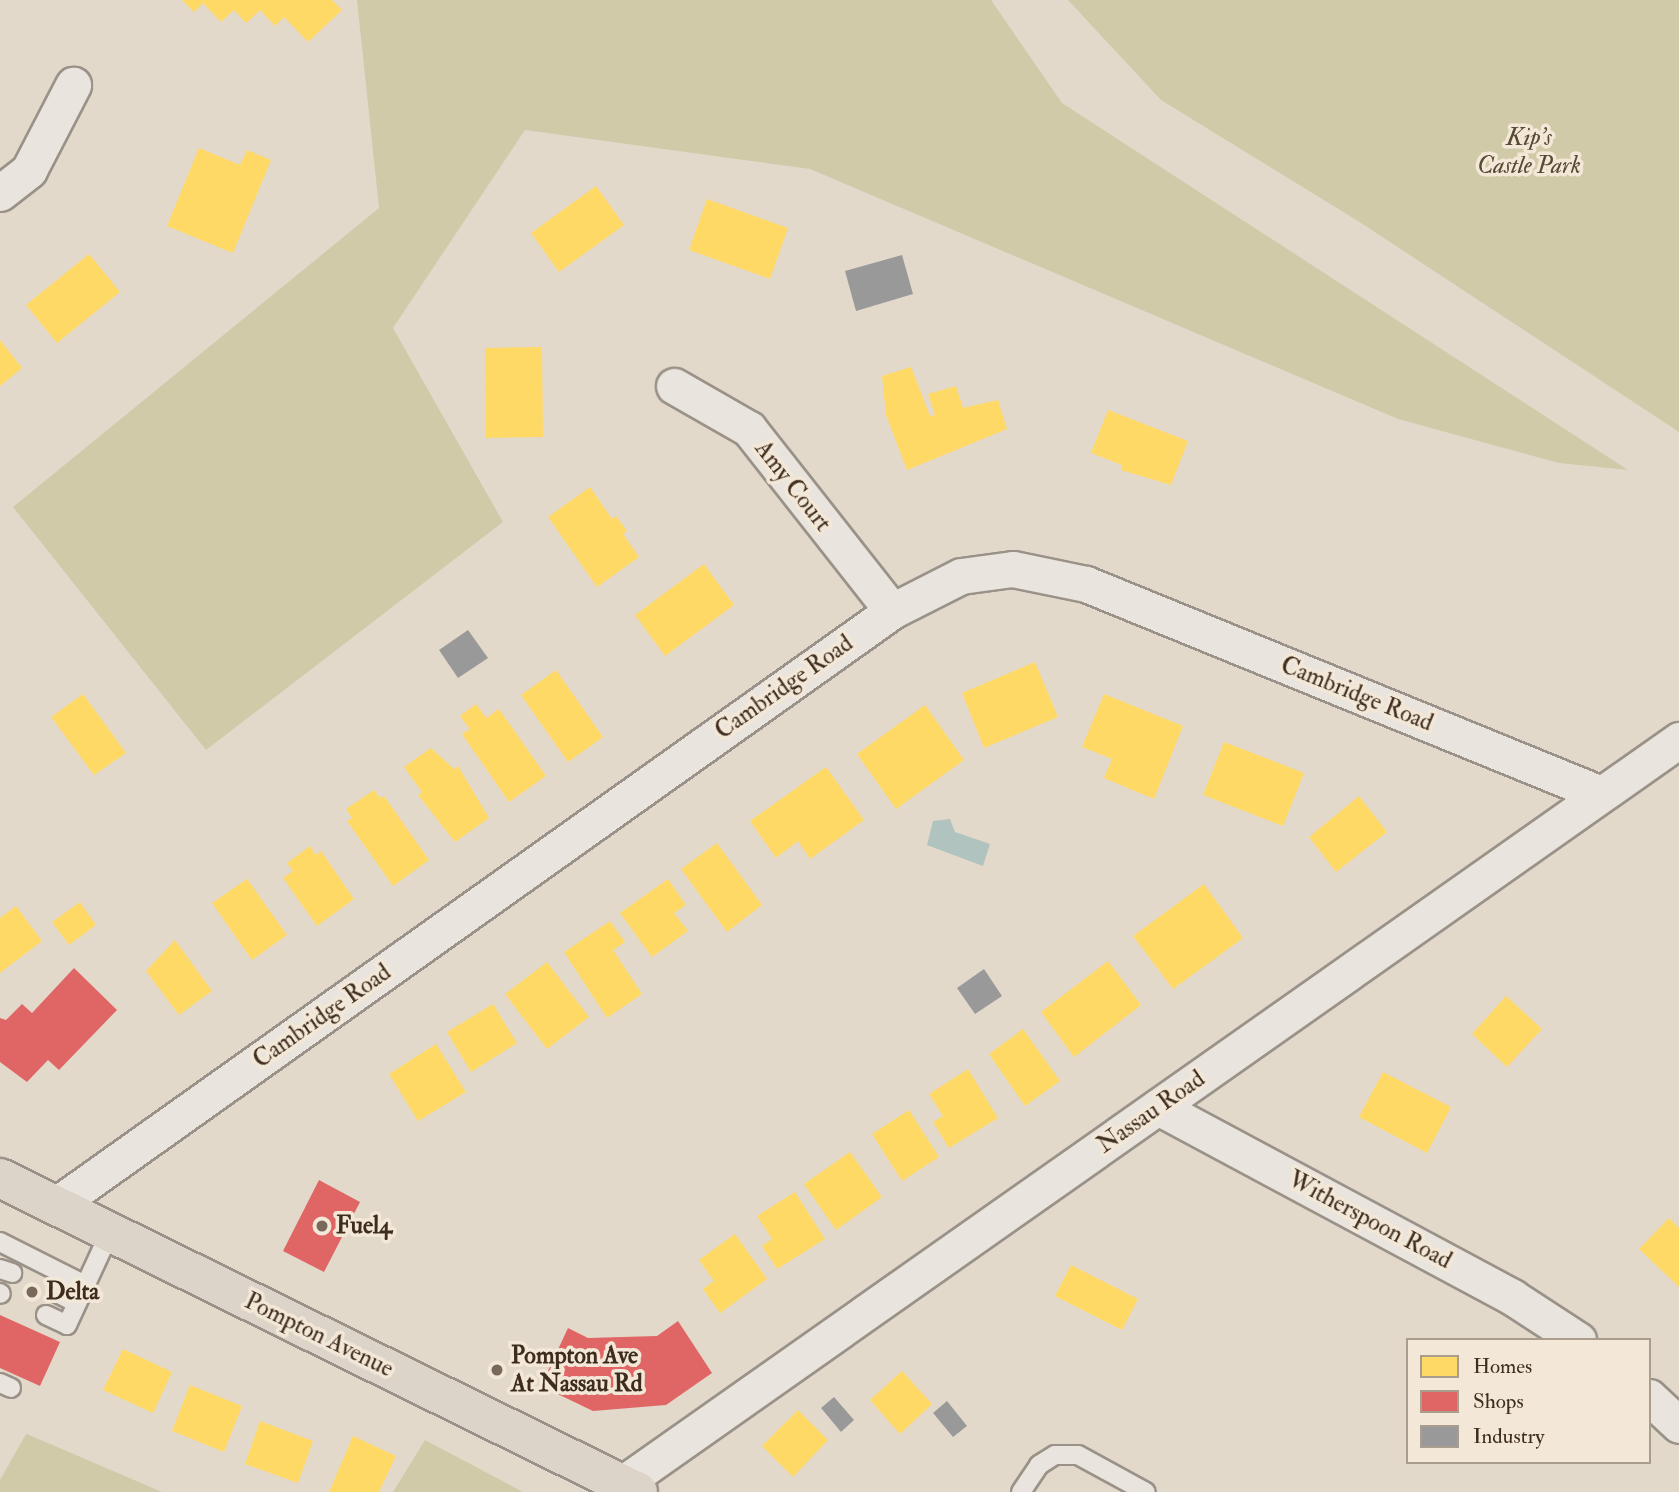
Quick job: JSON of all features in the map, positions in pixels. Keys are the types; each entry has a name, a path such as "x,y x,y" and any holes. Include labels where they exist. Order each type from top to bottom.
{"main road":[{"name":"Pompton Avenue","path":"0,1178 630,1488"}],"street":[{"path":"0,193 29,170 73,85"},
{"name":"Amy Court","path":"674,386 749,429 892,611"},
{"name":"Cambridge Road","path":"56,1205 892,611 961,576 1013,569 1062,576 1601,794"},
{"name":"Nassau Road","path":"630,1488 1158,1107 1679,740"},
{"name":"Witherspoon Road","path":"1158,1107 1512,1297 1575,1338"},
{"path":"1651,1399 1679,1425"}],"lane":[{"path":"46,1315 66,1325 110,1232"},
{"path":"0,1242 85,1285"},
{"path":"57,1293 77,1303"},
{"path":"1021,1492 1039,1465 1055,1455 1078,1455 1146,1492"}],"green space":[{"path":"357,0 991,0 1062,103 1628,470 1559,463 1398,419 810,169 525,130 393,328 503,522 206,750 13,507 379,208"},
{"name":"Kip's Castle Park","path":"1068,0 1679,0 1679,432 1358,221 1161,100"},
{"path":"26,1434 162,1492 0,1492 0,1480"},
{"path":"425,1440 523,1492 393,1492"}],"shaded area":[{"path":"950,819 955,832 990,844 983,866 927,845 933,821"}],"building: Homes":[{"path":"182,0 332,0 342,10 308,42 284,17 275,26 260,10 246,23 234,10 221,22 203,3 194,12"},
{"path":"199,148 240,165 247,150 271,160 233,253 167,226"},
{"path":"596,186 624,225 559,272 531,233"},
{"path":"707,199 788,228 770,279 689,250"},
{"path":"89,254 120,292 57,343 26,305"},
{"path":"0,340 22,368 0,386"},
{"path":"542,347 543,437 486,438 485,348"},
{"path":"911,367 930,416 935,415 928,394 956,386 963,408 998,400 1007,429 907,470 886,415 882,376"},
{"path":"1108,410 1188,441 1171,485 1121,470 1122,465 1091,453"},
{"path":"590,487 612,519 616,516 627,531 623,534 639,557 597,587 548,517"},
{"path":"704,564 734,605 665,656 635,615"},
{"path":"1035,662 1058,717 984,748 962,693"},
{"path":"556,670 603,737 568,762 521,695"},
{"path":"83,694 126,753 94,775 51,717"},
{"path":"1104,694 1183,726 1154,799 1104,778 1112,759 1082,747"},
{"path":"476,704 486,718 499,709 546,776 509,802 462,734 470,729 460,716"},
{"path":"925,705 964,760 896,809 857,754"},
{"path":"1224,742 1304,773 1283,826 1203,795"},
{"path":"431,748 454,769 458,766 489,818 455,842 418,795 422,792 404,767"},
{"path":"826,767 864,820 810,859 798,841 776,858 750,821"},
{"path":"374,790 380,798 384,796 429,860 393,886 347,821 352,818 346,809"},
{"path":"1359,796 1387,832 1336,872 1309,837"},
{"path":"717,843 762,905 727,932 681,869"},
{"path":"310,846 316,855 321,851 354,899 317,926 283,878 293,871 287,863"},
{"path":"247,879 287,935 252,960 212,903"},
{"path":"668,879 686,905 674,913 688,931 652,957 620,913"},
{"path":"1204,884 1243,938 1173,989 1133,936"},
{"path":"80,902 96,925 69,945 52,922"},
{"path":"16,906 42,941 0,973 0,918"},
{"path":"610,921 625,942 613,950 642,994 607,1018 564,952"},
{"path":"175,940 212,991 179,1015 146,971"},
{"path":"1108,961 1141,1005 1074,1057 1041,1012"},
{"path":"547,962 589,1017 547,1049 505,994"},
{"path":"1506,996 1542,1029 1507,1067 1472,1034"},
{"path":"493,1004 517,1043 471,1072 447,1032"},
{"path":"1023,1029 1060,1081 1025,1106 989,1054"},
{"path":"436,1044 466,1092 418,1121 389,1074"},
{"path":"968,1069 998,1118 949,1148 933,1122 943,1116 929,1094"},
{"path":"1383,1072 1451,1107 1427,1153 1359,1117"},
{"path":"909,1110 939,1157 902,1181 872,1134"},
{"path":"850,1152 882,1197 836,1230 804,1184"},
{"path":"795,1192 825,1239 777,1269 762,1246 772,1239 757,1216"},
{"path":"1669,1218 1679,1228 1679,1287 1639,1249"},
{"path":"735,1234 767,1279 720,1313 703,1289 714,1281 699,1260"},
{"path":"1071,1265 1138,1299 1122,1330 1055,1296"},
{"path":"123,1349 172,1372 153,1413 103,1390"},
{"path":"902,1371 932,1404 900,1434 870,1400"},
{"path":"190,1385 242,1406 224,1452 172,1431"},
{"path":"798,1410 828,1440 793,1477 762,1446"},
{"path":"260,1421 313,1441 298,1483 245,1464"},
{"path":"353,1436 396,1456 379,1492 329,1492"}],"building: Shops":[{"path":"74,968 117,1010 59,1070 48,1060 27,1082 0,1062 0,1018 6,1020 22,1004 32,1013"},
{"name":"Fuel4","path":"319,1180 360,1202 324,1272 283,1251"},
{"path":"0,1315 60,1342 40,1386 0,1368"},
{"path":"678,1321 712,1373 666,1405 593,1411 541,1386 568,1328 588,1338 657,1336"}],"building: Industry":[{"path":"902,255 913,294 856,311 845,271"},
{"path":"468,630 488,658 458,678 439,650"},
{"path":"984,969 1002,996 975,1014 957,988"},
{"path":"834,1397 854,1420 841,1432 821,1408"},
{"path":"947,1401 967,1426 953,1437 933,1413"}],"place":[{"name":"Fuel4","path":"322,1226"},
{"name":"Delta","path":"32,1292"},
{"name":"Pompton Ave At Nassau Rd","path":"497,1370"}]}
